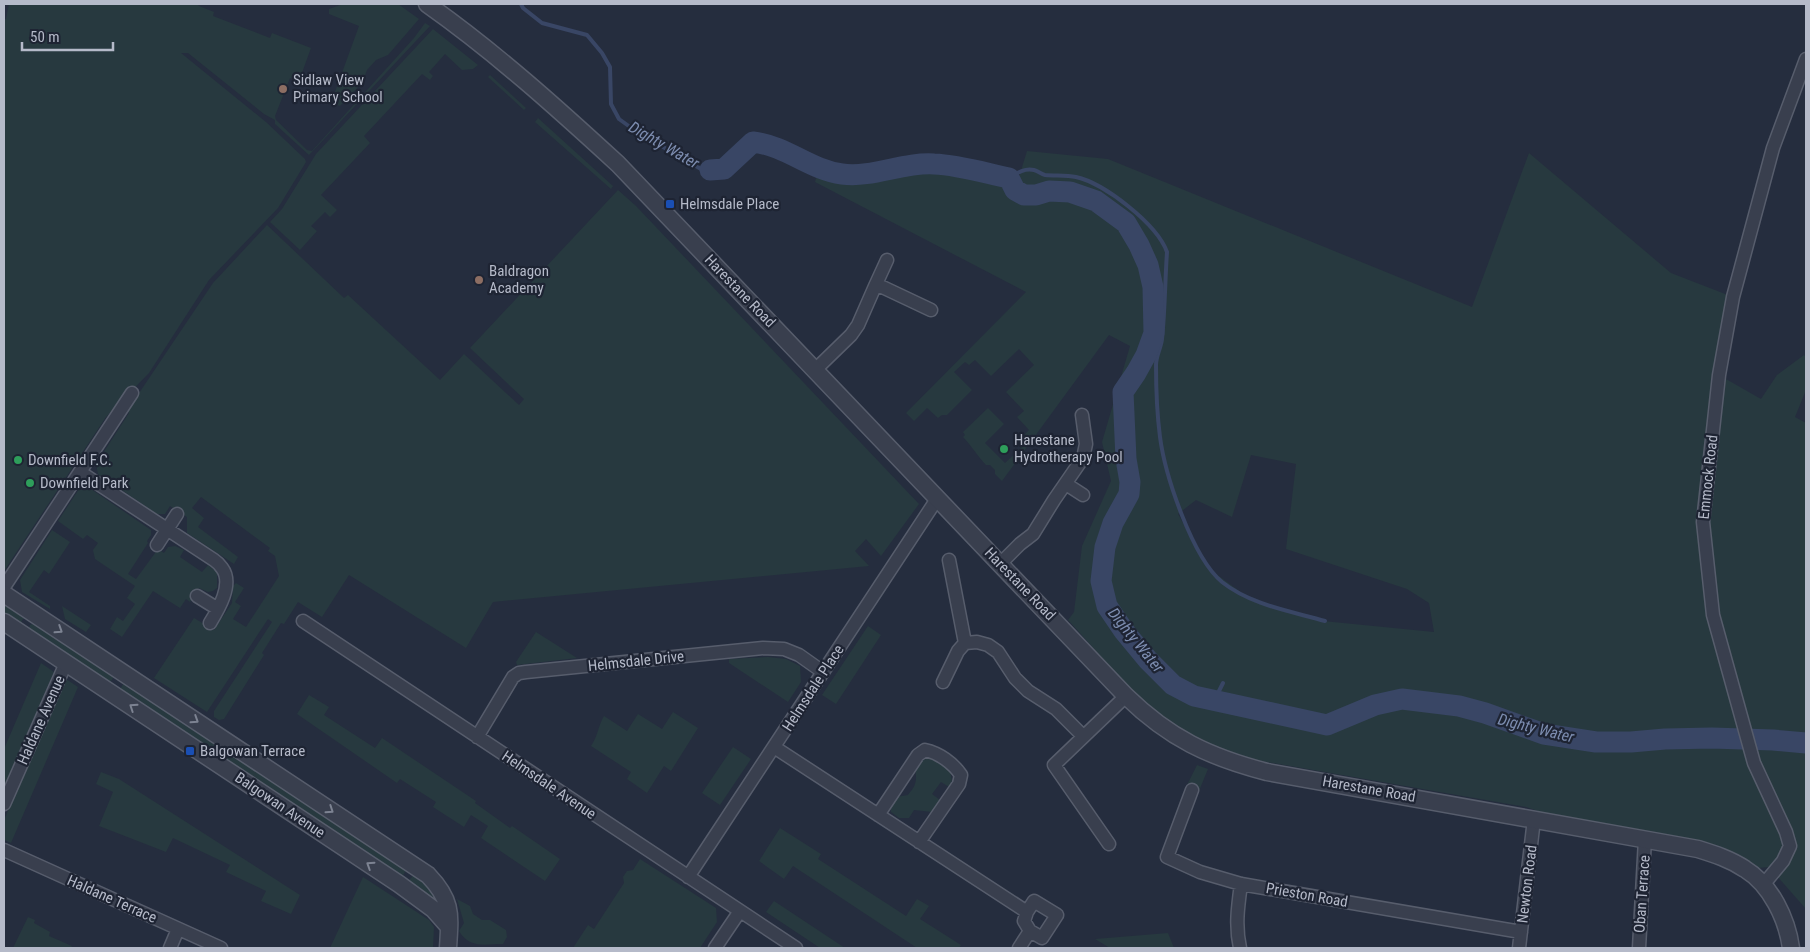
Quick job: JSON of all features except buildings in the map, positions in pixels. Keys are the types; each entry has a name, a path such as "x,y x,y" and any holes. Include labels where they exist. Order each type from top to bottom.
{"street":[{"name":"Harestane Road","path":"427,4 550,102 618,164 1126,696 1142,712 1169,733 1199,750 1234,763 1267,772 1646,839 1698,849 1724,857 1746,870 1763,885 1782,916 1791,948"},
{"name":"Emmock Road","path":"1763,885 1783,862 1790,846 1786,832 1754,763 1713,615 1703,522 1719,375 1733,298 1773,148 1806,59"},
{"path":"815,370 851,335 858,325 887,260"},
{"path":"876,284 932,310"},
{"path":"4,587 132,393"},
{"path":"1000,564 1033,534 1081,462 1085,453 1085,428 1082,415"},
{"path":"80,472 214,560 223,569 226,576 225,594 210,623"},
{"path":"1066,484 1084,495"},
{"name":"Helmsdale Place","path":"688,877 938,499"},
{"path":"157,545 177,514"},
{"path":"949,560 965,643"},
{"name":"Balgowan Avenue","path":"4,594 428,875 440,887 449,906 449,927"},
{"path":"197,596 218,609"},
{"path":"22,634 26,623 35,615"},
{"name":"Helmsdale Avenue","path":"303,621 796,948"},
{"name":"Balgowan Avenue","path":"4,622 399,884 434,909 449,927"},
{"path":"943,682 958,651 965,643 977,642 988,645 998,652 1015,678 1028,691 1056,709 1083,736"},
{"name":"Helmsdale Drive","path":"477,737 513,678 519,673 763,648 784,650 799,655 823,672"},
{"name":"Haldane Avenue","path":"4,804 66,663"},
{"path":"112,693 125,674"},
{"path":"1110,844 1054,765 1126,696"},
{"path":"774,746 1027,912"},
{"path":"878,814 918,755 925,750 933,752 956,767 962,775 959,784 919,842"},
{"name":"Prieston Road","path":"1192,790 1167,857 1200,872 1241,884 1521,932"},
{"name":"Newton Road","path":"1519,948 1534,819"},
{"name":"Oban Terrace","path":"1639,948 1646,839"},
{"name":"Haldane Terrace","path":"4,850 221,948"},
{"path":"399,884 408,875 412,864"},
{"path":"1240,948 1237,935 1237,917 1241,884"},
{"path":"1034,900 1057,915 1042,938 1030,931 1024,921 1027,912 1034,900"},
{"path":"715,948 740,911"},
{"path":"448,948 449,927"},
{"path":"170,948 178,929"},
{"path":"1019,948 1030,931"}],"shaded area":[{"path":"9,4 197,4 214,12 213,16 270,38 272,33 311,48 299,81 290,78 275,116 276,120 307,150 312,151 414,38 425,23 430,26 309,155 275,124 275,120 264,114 188,53 181,53 266,122 306,162 278,208 209,280 149,373 106,417 4,571 4,19 6,19"},
{"path":"343,4 398,4 419,19 388,55 376,60 367,70 362,83 340,106 331,103 359,26 329,14 329,9"},
{"path":"433,29 478,65 473,69 462,70 445,54 429,72 433,76 430,80 422,74 364,136 370,143 321,195 337,210 330,217 325,212 311,226 317,231 300,250 270,222 282,209 316,154"},
{"path":"490,75 526,108 524,110 488,77"},
{"path":"538,118 613,186 611,189 535,122"},
{"path":"1027,151 1108,159 1472,307 1529,153 1671,273 1733,297 1719,375 1761,399 1777,375 1804,355 1806,357 1806,390 1795,417 1806,423 1806,909 1769,867 1758,868 1556,817 1526,807 1255,760 1218,748 1194,737 1161,717 1125,683 1068,620 1074,612 1082,546 1111,481 1102,442 1130,346 1109,335 1002,481 995,474 995,470 990,465 986,465 963,437 965,435 963,432 988,408 1004,424 985,443 1005,463 1025,444 1020,439 1029,430 1017,417 1024,411 1006,392 1034,365 1019,349 991,376 975,360 969,365 965,362 954,372 972,390 947,415 942,415 938,418 927,408 914,421 906,413 1026,292 815,182 819,168 843,174 933,164 1015,190","holes":["1251,455 1296,464 1286,549 1407,589 1429,603 1434,632 1323,621 1250,599 1208,568 1178,514 1196,500 1232,517"]},
{"name":"Baldragon Academy","path":"618,190 636,206 919,504 881,556 866,539 855,551 869,566 493,602 466,648 349,575 322,617 298,602 284,624 281,623 262,653 264,655 224,719 219,720 214,717 214,711 272,622 268,619 207,712 154,678 194,618 214,630 232,603 233,586 236,583 244,588 235,602 241,606 233,619 246,627 279,576 275,556 268,551 270,548 201,497 192,508 204,518 198,527 238,557 234,564 187,533 187,517 170,506 165,514 157,514 98,474 96,464 129,413 127,411 213,283 267,225 344,298 348,295 440,380 464,354 519,405 524,399 470,348"},
{"path":"88,487 151,530 148,543 128,574 136,579 158,549 164,553 168,547 175,546 184,550 180,557 202,572 208,565 217,572 217,588 208,592 199,588 190,602 186,599 180,608 153,591 122,637 110,629 117,617 123,621 135,604 127,598 135,586 95,559 93,550 98,543 87,535 83,539 58,521 79,489"},
{"path":"52,530 70,542 49,574 44,570 29,592 50,606 50,609 22,592 20,580"},
{"path":"4,599 29,615 22,620 20,629 4,618"},
{"path":"62,606 91,625 86,632 65,619"},
{"path":"36,622 114,675 112,680 107,683 28,632 30,625"},
{"path":"868,626 881,635 836,704 822,695"},
{"path":"536,632 577,658 517,665 516,662"},
{"path":"768,657 786,659 800,666 801,682 788,702 729,663 729,659"},
{"path":"41,663 54,672 4,787 4,749"},
{"path":"66,679 78,687 11,843 4,840 4,820"},
{"path":"124,683 406,869 404,874 400,877 121,696 120,689"},
{"path":"309,695 329,707 324,715 375,748 382,738 476,801 475,803 510,828 512,826 560,859 545,881 481,838 488,826 471,815 464,827 433,807 436,802 400,779 397,783 297,714"},
{"path":"673,712 698,728 671,771 664,766 647,793 627,779 631,772 591,746 604,716 627,731 638,714 662,729"},
{"path":"733,747 751,759 720,805 702,793"},
{"path":"926,759 933,759 950,770 952,781 949,787 941,782 932,794 940,800 932,812 914,810 909,818 899,818 891,812 891,804 896,797 908,795 915,784 916,767"},
{"path":"1197,765 1208,769 1199,791 1187,785"},
{"path":"101,772 119,779 300,895 291,914 261,901 266,891 226,872 230,865 173,838 166,852 99,826 113,792 96,784"},
{"path":"780,828 821,854 818,859 906,916 917,899 929,906 920,919 961,945 959,948 917,948 793,866 784,879 759,861"},
{"path":"640,859 716,908 717,922 700,948 573,948 588,925 594,929 624,883 623,877 627,871 633,870"},
{"path":"415,870 430,881 446,912 406,883 412,877"},
{"path":"363,877 429,920 434,927 433,948 330,948"},
{"path":"457,899 470,906 473,914 482,920 490,920 506,930 507,937 503,944 478,944 468,941 463,937 459,931 464,923"},
{"path":"774,901 845,948 820,948 766,912"},
{"path":"28,917 35,920 34,923 50,932 49,936 72,946 71,948 13,948"},
{"path":"1168,933 1174,948 1110,948 1095,939"}],"waterway":[{"name":"Dighty Water","path":"521,4 523,8 542,23 587,35 602,53 610,67 611,104 619,119 637,132 701,169 710,170"},
{"name":"Dighty Water","path":"710,170 724,169 753,142 777,148 819,168 842,174 865,174 922,164 943,165 1009,178 1015,190 1024,195 1036,195 1049,191 1070,192 1096,201 1126,223 1148,265 1153,287 1154,333 1146,355 1123,392 1126,459 1130,482 1129,494 1113,523 1105,547 1101,581 1107,606 1124,631 1148,660 1173,685 1194,696 1327,725 1375,705 1402,699 1459,706 1544,734 1596,742 1712,738 1806,743"},
{"name":"Dighty Water","path":"1009,178 1021,171 1035,170 1045,175 1072,176 1088,181 1101,187 1128,206 1152,229 1161,241 1167,252 1162,339 1156,365 1159,428 1163,453 1174,493 1191,535 1200,554 1211,570 1233,590 1258,602 1325,621"},
{"name":"Dighty Water","path":"1215,699 1223,683"}],"place":[{"name":"Sidlaw View Primary School","path":"283,89"},
{"name":"Helmsdale Place","path":"670,204"},
{"name":"Baldragon Academy","path":"479,280"},
{"name":"Harestane Hydrotherapy Pool","path":"1004,449"},
{"name":"Downfield F.C.","path":"18,460"},
{"name":"Downfield Park","path":"30,483"},
{"name":"Balgowan Terrace","path":"190,751"}]}
